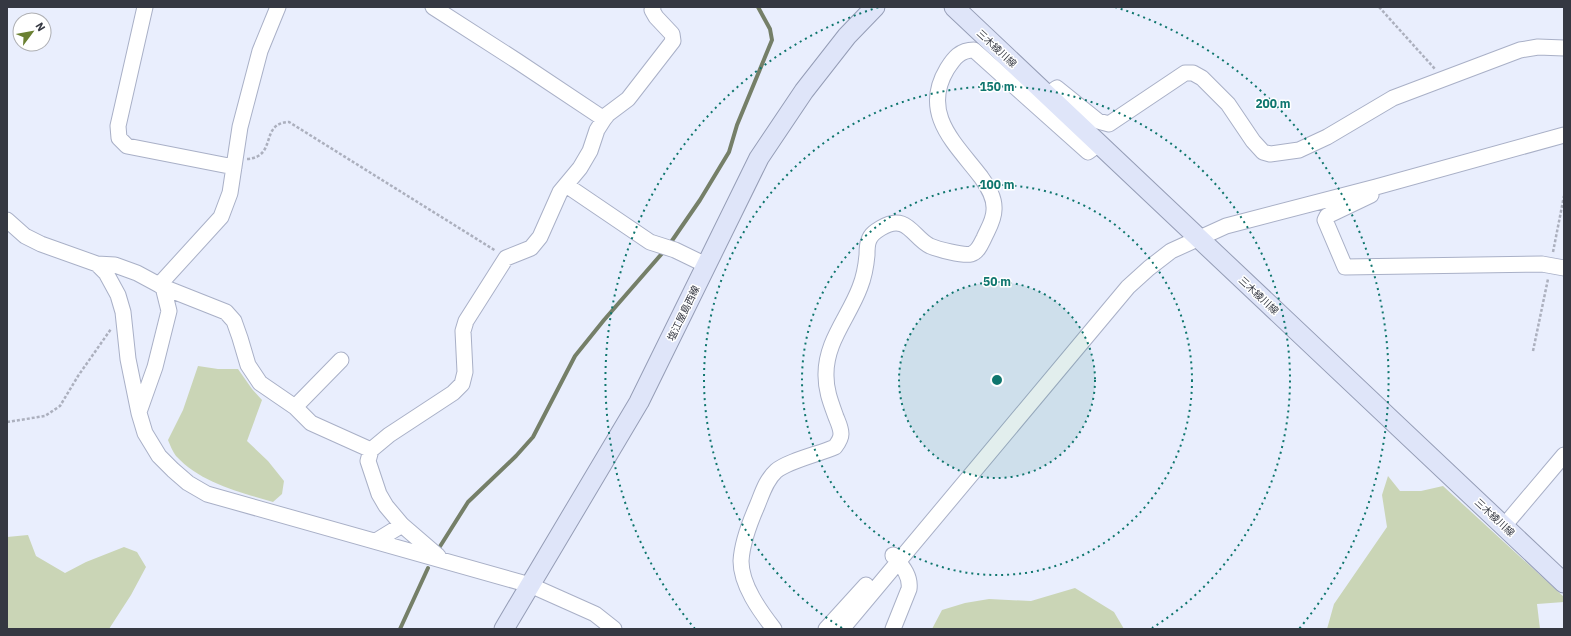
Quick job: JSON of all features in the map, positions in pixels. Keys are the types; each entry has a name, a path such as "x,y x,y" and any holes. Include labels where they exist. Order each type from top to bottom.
{"main road":[{"name":"塩江屋島西線","path":"504,629 639,402 759,158 804,91 847,36 875,7"},
{"name":"三木綾川線","path":"954,7 1564,583"}],"street":[{"path":"145,7 118,126 119,138 127,146 235,161"},
{"path":"161,286 221,217 230,193 240,127 260,51 278,7"},
{"path":"433,7 604,119"},
{"path":"444,560 428,549 402,525 378,494 368,461 371,450 389,435 453,393 462,384 465,372 463,331 466,321 506,258 531,248 540,236 560,192 580,168 590,150 597,130 604,119 608,114 628,99 673,41 672,34 656,17 652,10 653,7"},
{"path":"1047,95 1057,88 1098,121 1109,124 1185,73 1193,73 1202,78 1222,99 1263,152 1270,154 1299,150 1327,137 1393,98 1520,50 1538,47 1564,48"},
{"path":"774,629 763,615 744,578 741,562 743,548 754,512 768,480 776,471 785,466 835,448 839,442 841,434 839,425 828,393 826,376 827,360 832,342 860,288 865,275 869,240 874,232 895,222 906,226 929,246 962,254 971,254 979,249 992,222 994,210 993,200 989,188 957,149 945,131 938,112 937,97 941,79 952,60 959,53 967,50 974,50 1088,152 1099,144"},
{"path":"842,629 1128,287 1171,251 1226,226 1564,135"},
{"path":"566,185 650,242 675,250 706,265"},
{"path":"1376,186 1378,192 1327,216 1325,220 1345,267 1542,264 1564,268"},
{"path":"7,220 25,236 41,244 97,264 116,265 137,273 161,286 226,312 234,321 248,365 260,383 295,407 311,423 371,450"},
{"path":"97,264 112,282 123,312 128,359 139,414 145,433 159,456 188,484 207,494 530,585 594,614 614,629"},
{"path":"139,414 154,367 169,311 161,286"},
{"path":"295,407 341,360"},
{"path":"1504,526 1564,455"},
{"path":"376,541 402,525"},
{"path":"826,629 894,555 910,582 909,589 893,629"}],"path":[{"path":"1379,7 1444,79"},
{"path":"235,161 248,160 259,156 266,149 272,129 280,122 289,122 506,258"},
{"path":"7,422 45,416 60,406 78,376 123,312"}],"green space":[{"path":"198,366 218,369 238,369 262,400 247,441 268,461 284,481 282,494 273,502 234,490 209,480 186,465 174,453 168,440 183,410"},
{"path":"1388,476 1400,491 1421,491 1443,486 1564,597 1564,602 1537,604 1540,629 1327,629 1334,604 1387,527 1382,495"},
{"path":"28,535 36,556 65,573 86,562 124,547 137,552 146,567 131,595 109,629 7,629 7,537"},
{"path":"1075,588 1114,612 1124,629 932,629 942,610 965,603 989,599 1031,601"}],"waterway":[{"path":"669,245 700,200 729,152 737,125 772,40 770,29 758,7"},
{"path":"439,548 468,502 516,456 533,437 575,356 665,250"},
{"path":"400,629 428,568"}]}
